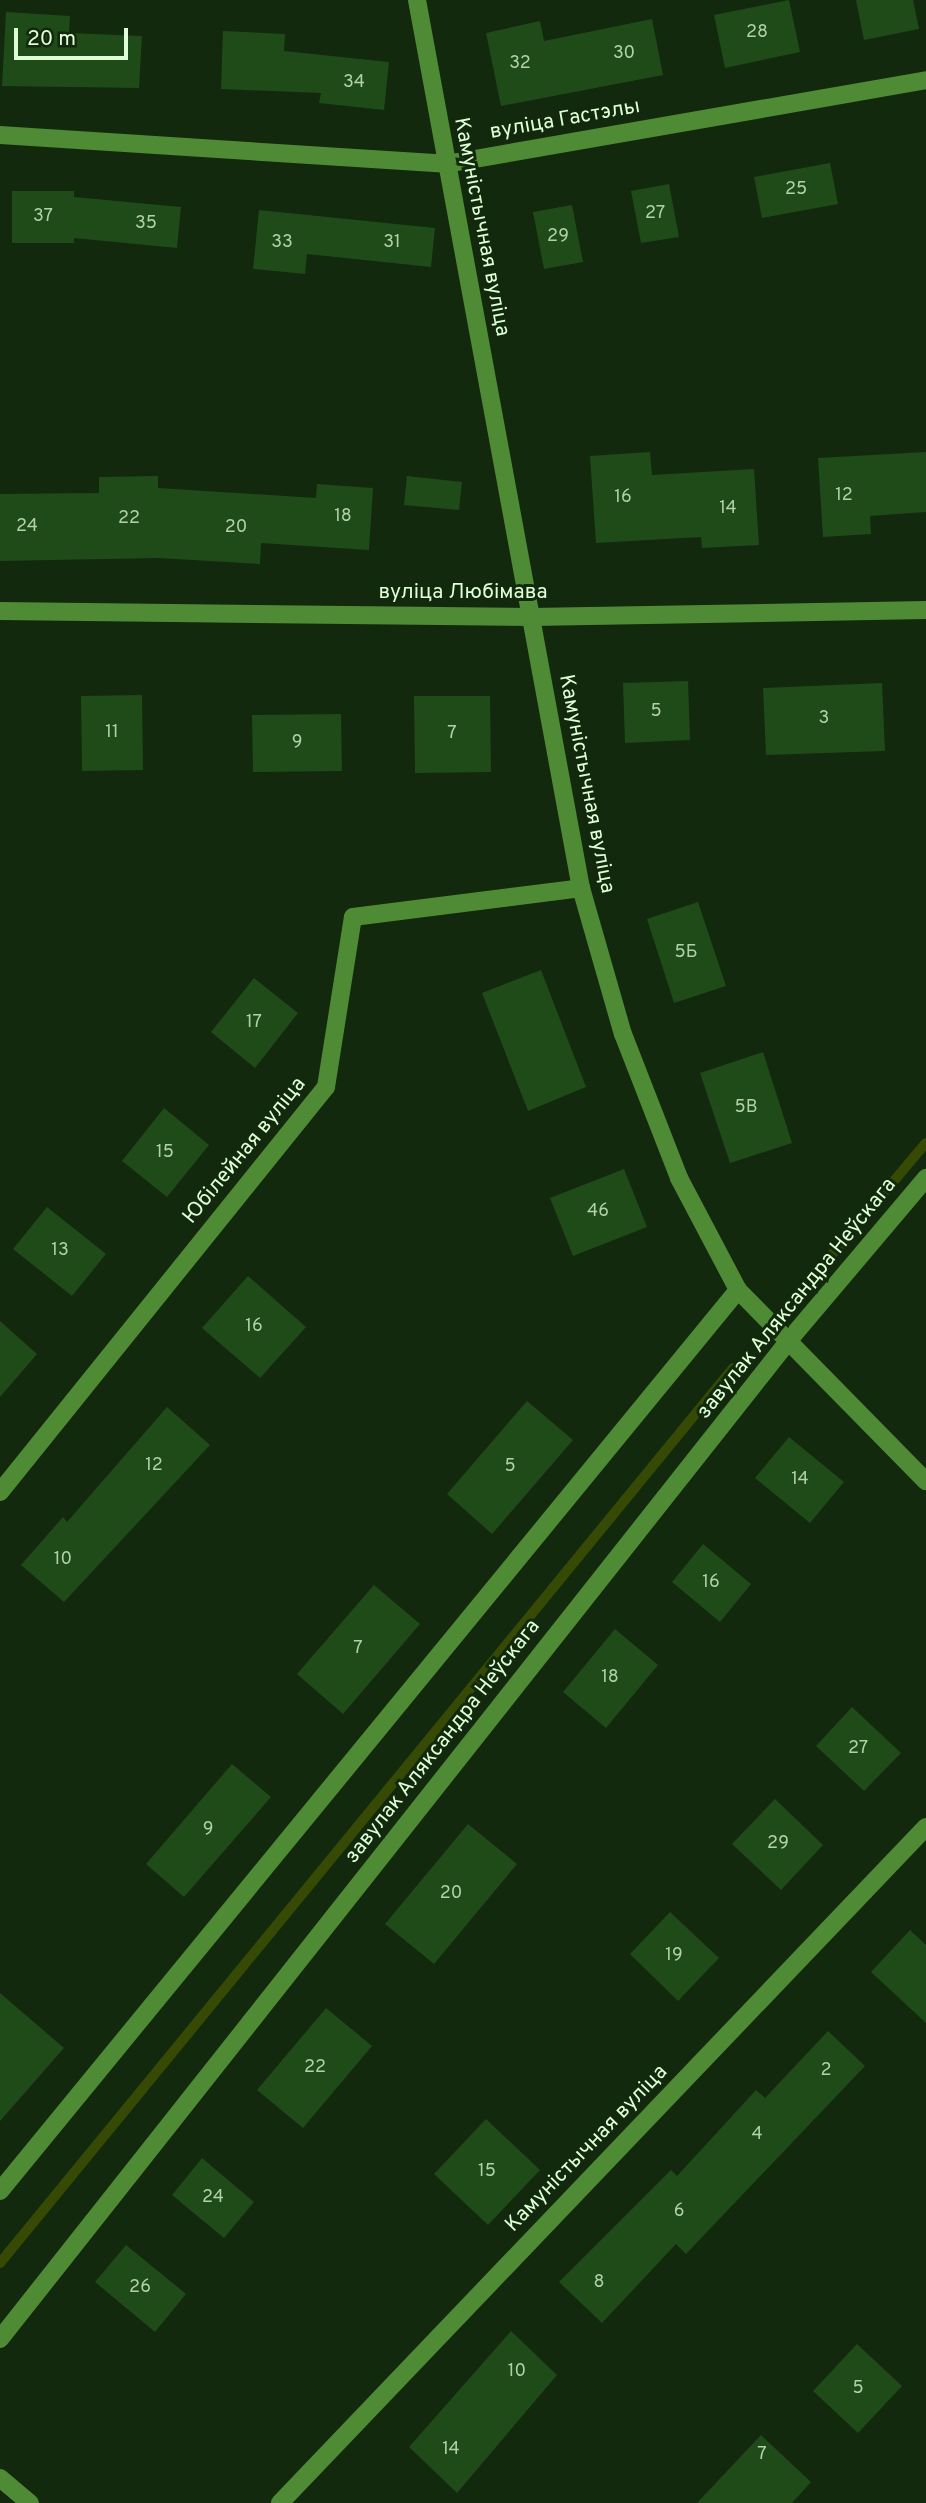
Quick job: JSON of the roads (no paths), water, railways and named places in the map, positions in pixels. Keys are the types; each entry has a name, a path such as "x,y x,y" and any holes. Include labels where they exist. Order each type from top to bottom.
{"street":[{"name":"Камуністычная вуліца","path":"417,0 582,888 623,1034 679,1178 738,1290 790,1339 926,1481"},
{"name":"вуліца Гастэлы","path":"0,135 446,164 926,80"},
{"name":"вуліца Любімава","path":"0,611 531,617 926,610"},
{"name":"Юбілейная вуліца","path":"0,1492 326,1087 353,916 582,888"},
{"name":"завулак Аляксандра Неўскага","path":"0,2339 790,1339 926,1178"},
{"path":"0,2191 738,1290"},
{"name":"Камуністычная вуліца","path":"280,2503 926,1827"},
{"path":"0,2478 30,2503"}],"waterway":[{"path":"802,1290 926,1143"},
{"path":"0,2263 733,1368"}]}
